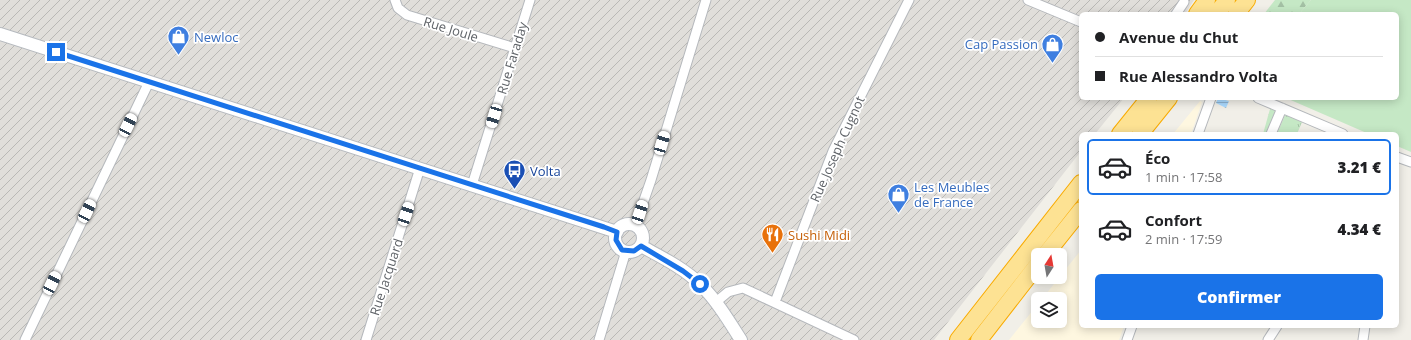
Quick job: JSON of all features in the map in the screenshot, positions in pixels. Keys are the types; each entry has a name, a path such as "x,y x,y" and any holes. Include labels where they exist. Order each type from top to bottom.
{"highway":[{"path":"1198,12 1207,0"},
{"path":"1218,12 1227,0"},
{"path":"1238,12 1247,0"},
{"path":"1250,12 1259,0"},
{"path":"1111,132 1135,100"},
{"path":"1122,132 1147,100"},
{"path":"1142,132 1167,100"},
{"path":"958,340 1079,186"},
{"path":"1051,248 1079,212"},
{"path":"979,340 1031,273"}],"street":[{"name":"Rue Joule","path":"395,0 398,8 407,15 516,48"},
{"name":"Rue Faraday","path":"472,185 530,0"},
{"path":"635,226 651,180 706,0"},
{"name":"Rue Joseph Cugnot","path":"775,302 833,151 909,0"},
{"path":"1028,0 1079,21"},
{"path":"1177,12 1184,2"},
{"path":"0,34 617,232"},
{"path":"25,340 149,82"},
{"path":"1199,132 1210,100"},
{"path":"1263,100 1338,132"},
{"path":"1272,132 1282,108"},
{"name":"Rue Jacquard","path":"366,340 420,168"},
{"path":"626,225 635,226 642,232 643,237 641,246 634,251 626,252 617,244 617,232 626,225"},
{"path":"641,246 683,271 700,284 716,302 741,340"},
{"path":"599,340 626,252"},
{"path":"716,302 733,290 743,288 854,340"},
{"path":"1127,340 1131,328"},
{"path":"1268,340 1276,328"},
{"path":"1363,340 1364,328"}],"shaded area":[{"path":"0,0 1194,0 1186,12 1079,12 1079,100 1122,100 1097,132 1079,132 1079,154 934,340 0,340"},
{"path":"1200,101 1202,102 1192,132 1175,132"},
{"path":"1079,253 1079,328 1123,328 1119,340 1009,340 1031,313 1031,328 1067,328 1067,292 1048,292 1054,284 1067,284 1067,268"}],"green space":[{"path":"1275,0 1311,0 1301,12 1266,12"},
{"path":"1311,0 1411,0 1411,152 1399,147 1399,132 1364,132 1291,100 1399,100 1399,12 1301,12"},
{"path":"1270,109 1276,110 1268,132 1264,132"},
{"path":"1285,115 1302,122 1298,132 1278,132"}],"water":[{"path":"1217,100 1229,101 1226,108 1216,103"}],"place":[{"name":"Newloc","path":"178,56"},
{"name":"Cap Passion","path":"1053,64"},
{"name":"Volta","path":"514,190"},
{"name":"Les Meubles de France","path":"898,214"},
{"name":"Sushi Midi","path":"773,254"}],"route":[{"path":"56,52 604,227 617,232 617,244 622,250 630,252 641,246 683,271 700,284"}]}
